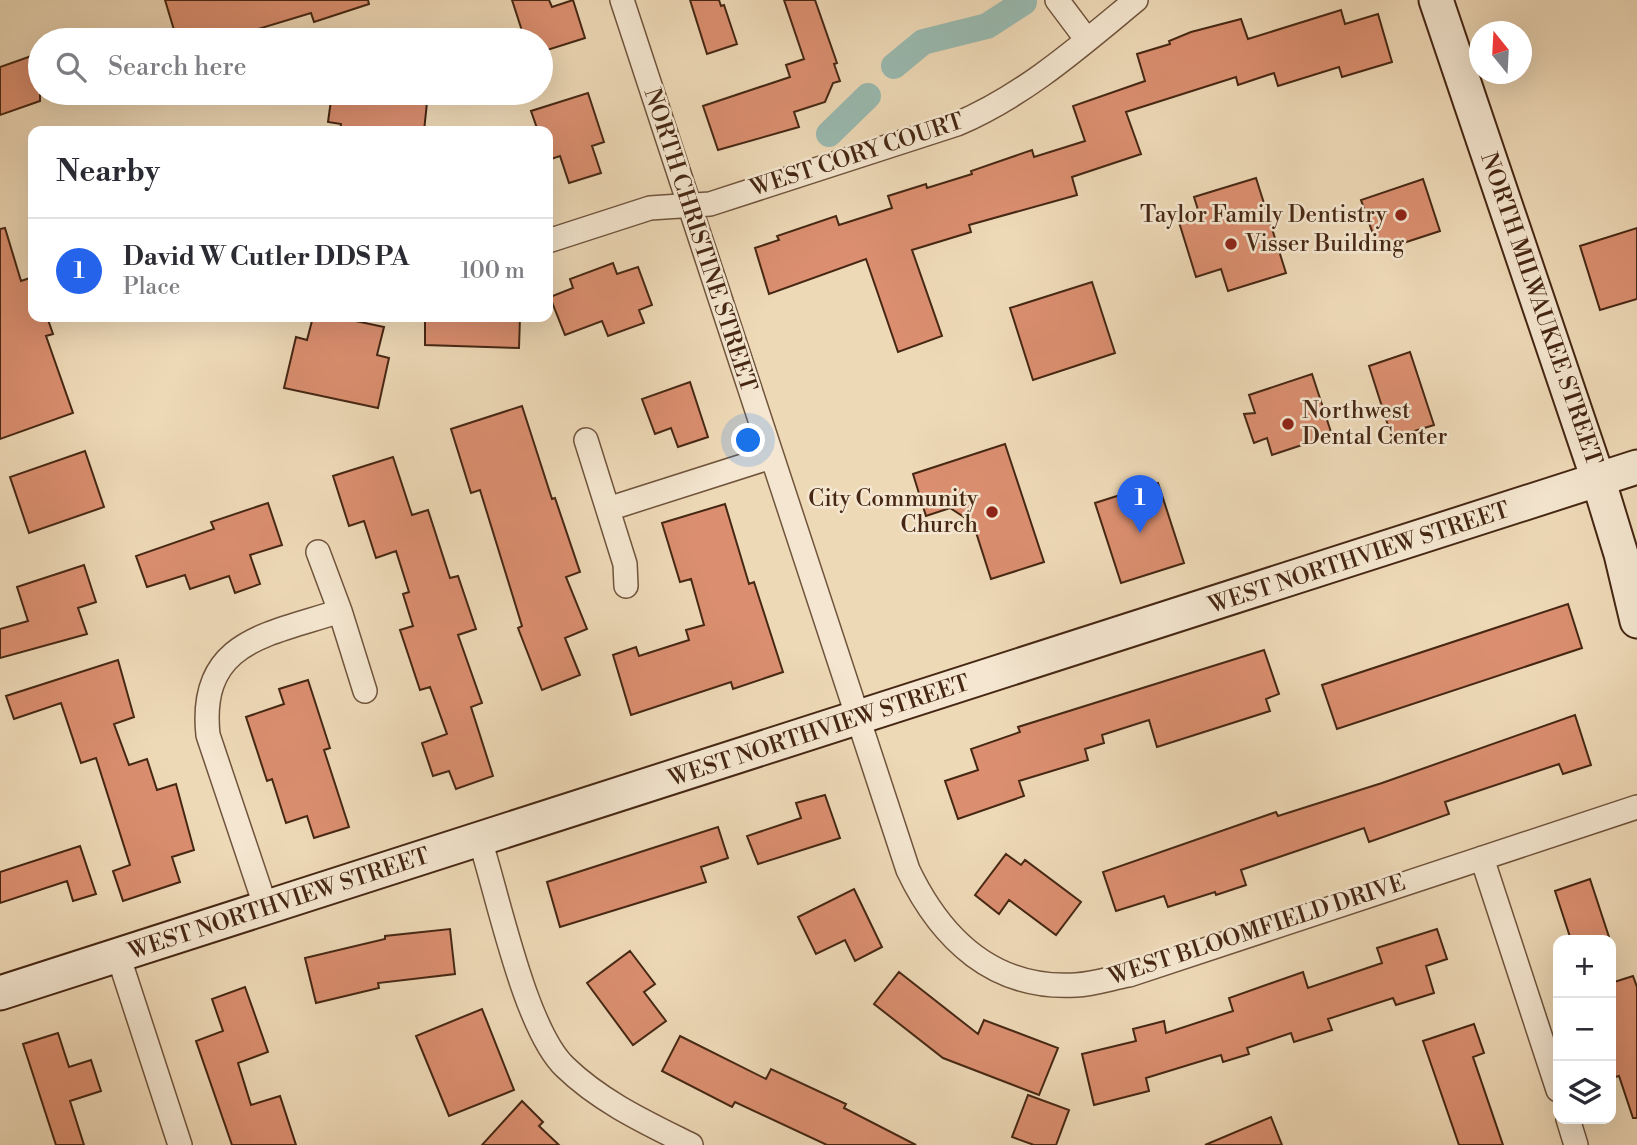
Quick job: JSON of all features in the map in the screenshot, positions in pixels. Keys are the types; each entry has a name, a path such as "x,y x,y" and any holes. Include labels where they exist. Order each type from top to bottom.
{"street":[{"name":"NORTH CHRISTINE STREET","path":"622,0 857,719"},
{"path":"1057,0 1087,40"},
{"name":"WEST CORY COURT","path":"553,239 650,208 710,204 957,124 996,107 1035,82 1136,0"},
{"name":"NORTH MILWAUKEE STREET","path":"1436,0 1599,482 1621,554 1637,621"},
{"path":"586,440 625,564 626,586"},
{"path":"608,509 771,457"},
{"name":"WEST NORTHVIEW STREET","path":"0,993 1599,482 1637,467"},
{"path":"318,552 365,691"},
{"path":"266,908 208,735 205,705 213,677 231,653 257,639 340,611"},
{"name":"WEST BLOOMFIELD DRIVE","path":"857,719 908,870 925,906 951,938 979,962 1033,982 1076,985 1129,975 1637,807"},
{"path":"480,839 535,1023 563,1066 613,1105 691,1145"},
{"path":"1482,858 1553,1075"},
{"path":"118,956 180,1145"},
{"path":"1570,1124 1576,1145"}],"building":[{"path":"165,0 368,0 369,4 314,22 311,13 262,28 173,28"},
{"path":"512,0 549,0 552,7 573,0 585,38 553,48 553,28 521,28"},
{"path":"690,0 719,0 721,6 724,5 737,44 707,54"},
{"path":"784,0 815,0 837,63 834,64 840,81 833,83 825,102 794,112 799,127 718,150 703,106 790,77 786,65 804,59"},
{"path":"1341,10 1345,24 1378,14 1392,62 1342,77 1339,67 1278,86 1274,73 1238,85 1236,77 1126,112 1141,154 1072,177 1077,195 969,225 971,232 912,250 942,336 898,352 866,259 769,294 755,248 779,240 777,236 836,216 839,225 892,208 888,196 926,184 927,188 972,174 971,171 1032,150 1034,157 1085,141 1073,106 1145,81 1137,54 1170,44 1169,41 1191,32 1241,19 1248,39"},
{"path":"28,57 29,105 0,115 0,67"},
{"path":"588,93 604,142 592,146 601,173 569,183 560,156 553,158 553,126 536,126 531,111"},
{"path":"330,105 427,105 425,126 341,126 328,122"},
{"name":"Visser Building","path":"1256,178 1286,273 1228,291 1221,269 1196,277 1178,219 1199,213 1194,197"},
{"name":"Taylor Family Dentistry","path":"1423,179 1440,231 1379,251 1361,200"},
{"path":"5,228 21,281 28,279 28,322 49,322 53,334 46,336 73,413 0,439 0,229"},
{"path":"1637,228 1637,299 1600,310 1580,246"},
{"path":"613,263 617,274 638,267 652,305 639,310 644,323 608,336 602,321 565,335 553,305 553,296 573,288 570,279"},
{"path":"1092,282 1115,353 1033,380 1010,308"},
{"path":"312,322 360,322 384,327 377,355 389,358 378,408 284,388 296,337 307,340"},
{"path":"425,322 520,322 519,348 425,345"},
{"path":"1410,352 1434,425 1392,438 1369,366"},
{"name":"Northwest Dental Center","path":"1312,374 1332,435 1272,455 1267,438 1254,443 1244,414 1255,413 1249,395"},
{"path":"690,382 708,437 678,447 671,428 655,434 642,399"},
{"path":"522,406 552,499 555,498 580,572 566,577 587,629 565,638 580,675 542,690 518,628 522,626 480,490 471,493 451,429"},
{"name":"City Community Church","path":"1005,444 1044,562 991,579 973,523 950,508 926,516 913,474"},
{"path":"85,451 104,507 29,533 10,477"},
{"path":"393,457 412,515 428,510 450,578 458,576 476,629 458,635 482,703 471,707 493,776 456,789 449,771 433,776 422,743 447,734 430,687 420,690 400,630 413,626 403,594 409,592 396,551 376,558 364,521 349,526 333,476"},
{"path":"1158,483 1184,563 1121,583 1095,503"},
{"path":"268,503 282,545 250,555 260,584 235,593 229,576 190,589 185,575 147,587 136,556 214,529 211,522"},
{"path":"725,504 749,584 754,582 783,672 733,689 731,682 631,715 613,655 636,647 639,656 689,640 686,630 704,625 691,579 680,582 662,523"},
{"path":"84,565 96,602 78,608 87,634 0,658 0,629 28,621 17,587"},
{"path":"1568,604 1582,648 1337,729 1322,685"},
{"path":"1264,650 1279,694 1266,699 1270,711 1157,747 1149,720 1102,735 1104,743 1085,749 1088,760 1019,781 1024,796 958,819 945,781 978,770 971,749 1020,732 1018,727"},
{"path":"118,660 134,717 114,724 129,765 147,759 157,790 176,784 194,850 172,857 180,882 123,901 113,871 130,865 96,758 81,763 61,703 14,719 6,696"},
{"path":"308,680 330,748 324,750 349,827 314,838 307,816 286,823 272,779 267,781 246,717 284,704 279,689"},
{"path":"1575,715 1591,765 1563,774 1559,764 1445,802 1449,814 1369,842 1364,828 1241,870 1246,885 1216,895 1215,892 1168,907 1164,896 1116,911 1103,872 1276,812 1278,816 1382,783"},
{"path":"825,795 840,838 758,864 747,836 801,818 796,803"},
{"path":"718,827 728,858 701,867 706,882 560,927 547,882"},
{"path":"80,846 96,894 73,901 67,881 0,903 0,872"},
{"path":"1006,854 1021,865 1025,860 1081,902 1056,935 1009,900 999,914 975,895"},
{"path":"1590,879 1608,935 1569,935 1555,891"},
{"path":"854,889 882,947 855,961 845,940 816,954 798,917"},
{"path":"450,929 455,974 378,983 379,988 316,1003 305,958 385,939 385,936"},
{"path":"1437,929 1447,959 1426,966 1434,993 1396,1005 1393,998 1328,1019 1332,1030 1294,1042 1291,1033 1247,1048 1249,1054 1223,1062 1221,1055 1146,1078 1149,1091 1094,1105 1082,1054 1136,1041 1133,1029 1164,1021 1166,1033 1233,1011 1229,998 1303,972 1308,988 1382,963 1377,948"},
{"path":"630,951 655,984 644,992 666,1021 633,1045 587,983"},
{"path":"899,972 978,1034 984,1020 1058,1048 1039,1095 943,1058 874,1004"},
{"path":"1633,976 1637,987 1637,1118 1633,1118 1619,1076 1616,1077 1616,981"},
{"path":"245,987 268,1052 238,1063 251,1105 280,1096 296,1145 232,1145 196,1041 223,1031 212,999"},
{"path":"482,1009 514,1090 449,1116 416,1036"},
{"path":"1474,1024 1484,1053 1473,1057 1503,1145 1459,1145 1423,1041"},
{"path":"58,1033 69,1067 91,1060 101,1091 70,1101 84,1145 56,1145 23,1044"},
{"path":"680,1036 766,1079 771,1069 846,1104 844,1108 916,1145 827,1145 735,1102 732,1107 662,1071"},
{"path":"1028,1095 1069,1110 1056,1145 1034,1145 1012,1137"},
{"path":"522,1101 543,1122 539,1126 559,1145 482,1145"},
{"path":"1271,1117 1282,1145 1205,1145"}],"waterway":[{"path":"894,66 923,42 987,26 1024,2"},
{"path":"829,134 868,96"}],"place":[{"name":"Taylor Family Dentistry","path":"1401,215"},
{"name":"Visser Building","path":"1231,244"},
{"name":"Northwest Dental Center","path":"1288,424"},
{"name":"City Community Church","path":"992,512"},
{"name":"David W Cutler DDS PA","path":"1140,533"}]}
